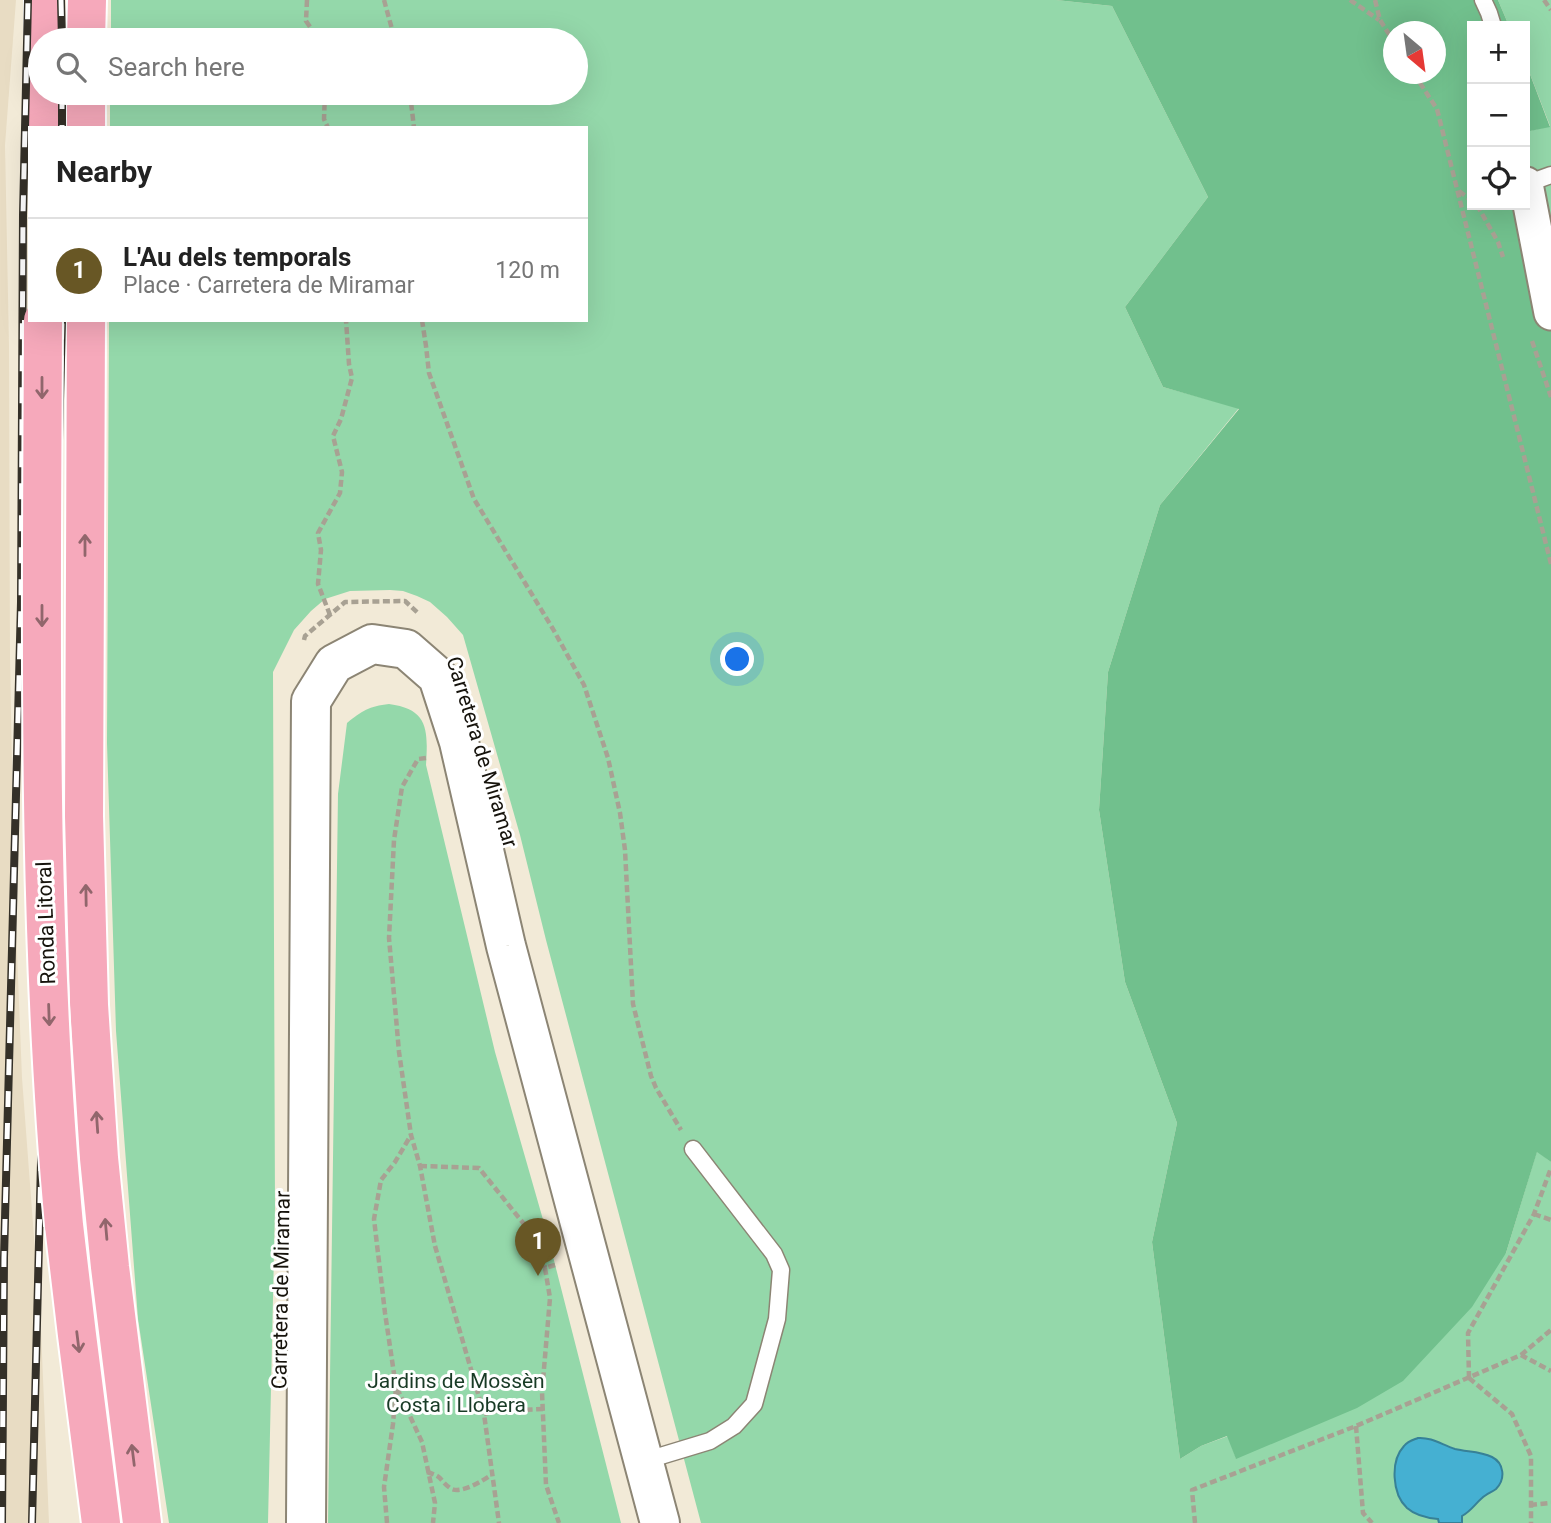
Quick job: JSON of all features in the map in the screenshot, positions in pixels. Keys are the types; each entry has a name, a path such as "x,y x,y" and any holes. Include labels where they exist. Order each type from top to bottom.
{"highway":[{"path":"44,0 44,28"},
{"path":"86,28 87,0"},
{"path":"43,126 44,105"},
{"path":"86,105 86,126"},
{"name":"Ronda Litoral","path":"43,322 44,888 52,1079 69,1274 101,1523"},
{"name":"Ronda Litoral","path":"86,322 84,816 88,978 99,1158 142,1523"}],"street":[{"path":"1534,178 1551,313"},
{"name":"Carretera de Miramar","path":"306,1523 311,701 334,664 372,644 405,649 438,677 459,741 506,946 660,1523"}],"lane":[{"path":"1483,0 1491,21"},
{"path":"644,1461 710,1441 734,1426 754,1404 777,1319 781,1270 774,1254 693,1149"}],"path":[{"path":"307,0 306,21 311,28"},
{"path":"384,0 392,28"},
{"path":"1350,0 1380,20"},
{"path":"1375,0 1383,25"},
{"path":"1544,0 1551,10"},
{"path":"1421,84 1437,108 1551,564"},
{"path":"325,105 324,119 327,126"},
{"path":"411,105 414,126"},
{"path":"1458,191 1467,197"},
{"path":"330,615 318,584 321,550 318,533 340,493 342,472 333,436 341,419 352,378 346,322"},
{"path":"422,322 429,373 474,499 584,685 608,758 625,850 633,1004 651,1076 693,1149"},
{"path":"301,647 305,636 345,602 405,601 422,617"},
{"path":"430,757 418,760 402,787 394,840 389,938 399,1052 411,1135 420,1166 435,1246 484,1414 499,1523"},
{"path":"387,1523 384,1487 396,1387 374,1219 382,1180 411,1135"},
{"path":"420,1166 479,1168 540,1244 550,1298 542,1392 546,1485 559,1523"},
{"path":"1531,1523 1531,1456 1512,1414 1469,1378 1468,1333 1534,1214 1551,1168"},
{"path":"1534,1214 1551,1220"},
{"path":"545,1268 563,1263"},
{"path":"1195,1523 1192,1490 1356,1426 1521,1355 1551,1330"},
{"path":"1521,1355 1551,1371"},
{"path":"396,1387 422,1442 435,1503 433,1523"},
{"path":"484,1414 543,1409"},
{"path":"1356,1426 1363,1513 1372,1523"},
{"path":"427,1472 440,1476 450,1488 456,1490 474,1486 491,1475"},
{"path":"1530,1505 1551,1503"}],"shaded area":[{"path":"0,0 16,0 5,145 14,876 22,1078 41,1330 49,1523 0,1523"}],"green space":[{"path":"111,0 1056,0 1112,6 1208,197 1125,307 1163,387 1239,408 1160,505 1108,672 1099,810 1125,982 1177,1123 1152,1242 1180,1459 1201,1446 1228,1436 1236,1458 1506,1253 1537,1151 1551,1162 1551,1523 701,1523 520,835 463,635 430,602 403,591 390,590 350,591 325,599 294,630 273,672 275,1208 268,1523 169,1523 138,1319 116,1031 107,743 109,322 588,322 588,126 110,126 110,105 588,105 588,28 111,28"},
{"path":"1056,0 1498,0 1507,21 1467,21 1467,210 1526,210 1551,313 1551,1162 1537,1152 1506,1253 1472,1307 1403,1381 1357,1408 1236,1459 1227,1436 1201,1446 1180,1459 1152,1242 1177,1123 1125,982 1099,810 1108,672 1160,505 1239,409 1163,387 1125,307 1208,197 1112,6"},
{"path":"1498,0 1551,0 1551,313 1530,201 1530,131 1550,126 1530,74 1530,21 1507,21"},
{"path":"1530,74 1550,127 1530,131"},
{"name":"Jardins de Mossèn Costa i Llobera","path":"389,704 412,711 419,717 426,732 426,765 495,1052 548,1237 621,1523 328,1523 338,794 347,723 366,710"}],"water":[{"path":"1418,1438 1487,1455 1499,1463 1502,1476 1499,1485 1462,1516 1462,1523 1439,1523 1438,1519 1414,1513 1398,1495 1396,1460 1406,1444"}],"railway":[{"path":"2,1523 4,1258 21,602 23,215 28,0"},
{"path":"61,0 62,28"},
{"path":"62,105 62,126"},
{"path":"32,1523 62,322"}],"place":[{"name":"L'Au dels temporals","path":"538,1276"}]}
